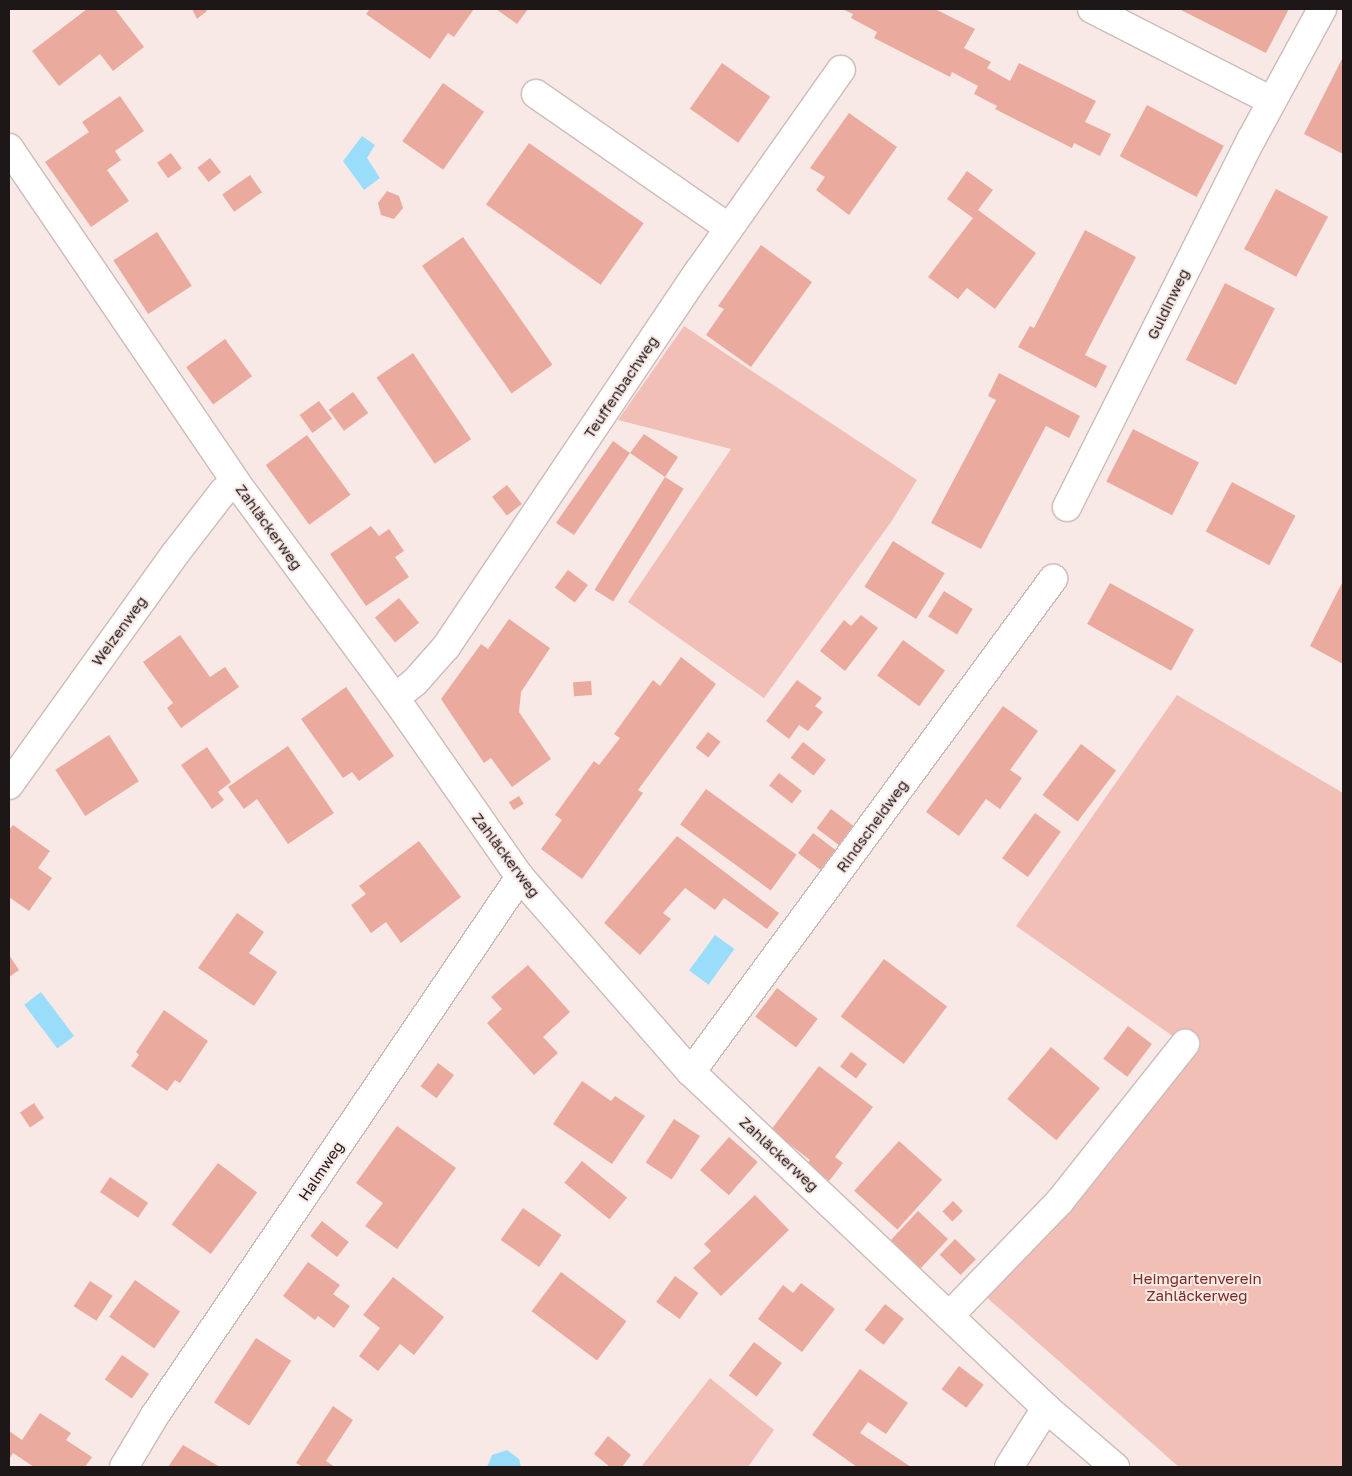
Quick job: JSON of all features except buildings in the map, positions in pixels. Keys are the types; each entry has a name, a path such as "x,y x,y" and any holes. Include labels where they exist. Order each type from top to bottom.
{"street":[{"path":"1092,9 1272,101"},
{"name":"Guldinweg","path":"1067,508 1272,101 1322,9"},
{"name":"Teuffenbachweg","path":"395,698 415,682 446,646 729,228 841,70"},
{"path":"536,94 729,228"},
{"name":"Zahläckerweg","path":"9,148 235,481 395,698 520,877 691,1072 1046,1408 1115,1467"},
{"name":"Weizenweg","path":"9,785 175,554 223,492 235,481"},
{"name":"Rindscheidweg","path":"691,1072 1053,579"},
{"name":"Halmweg","path":"124,1467 155,1415 520,877"},
{"path":"949,1316 1060,1201 1185,1044"},
{"path":"1009,1467 1046,1408"}],"green space":[{"path":"684,326 917,480 891,522 764,698 628,602 731,449 618,420"},
{"name":"Heimgartenverein Zahläckerweg","path":"1177,695 1343,793 1343,1467 1179,1467 985,1296 1066,1215 1194,1051 1016,926"},
{"path":"710,1378 774,1430 748,1467 641,1467"}],"water":[{"path":"362,136 375,145 367,158 380,178 364,190 343,161"},
{"path":"715,935 734,949 709,985 689,971"},
{"path":"41,992 74,1036 57,1049 24,1005"},
{"path":"507,1450 519,1459 521,1467 487,1467 492,1455"}]}
